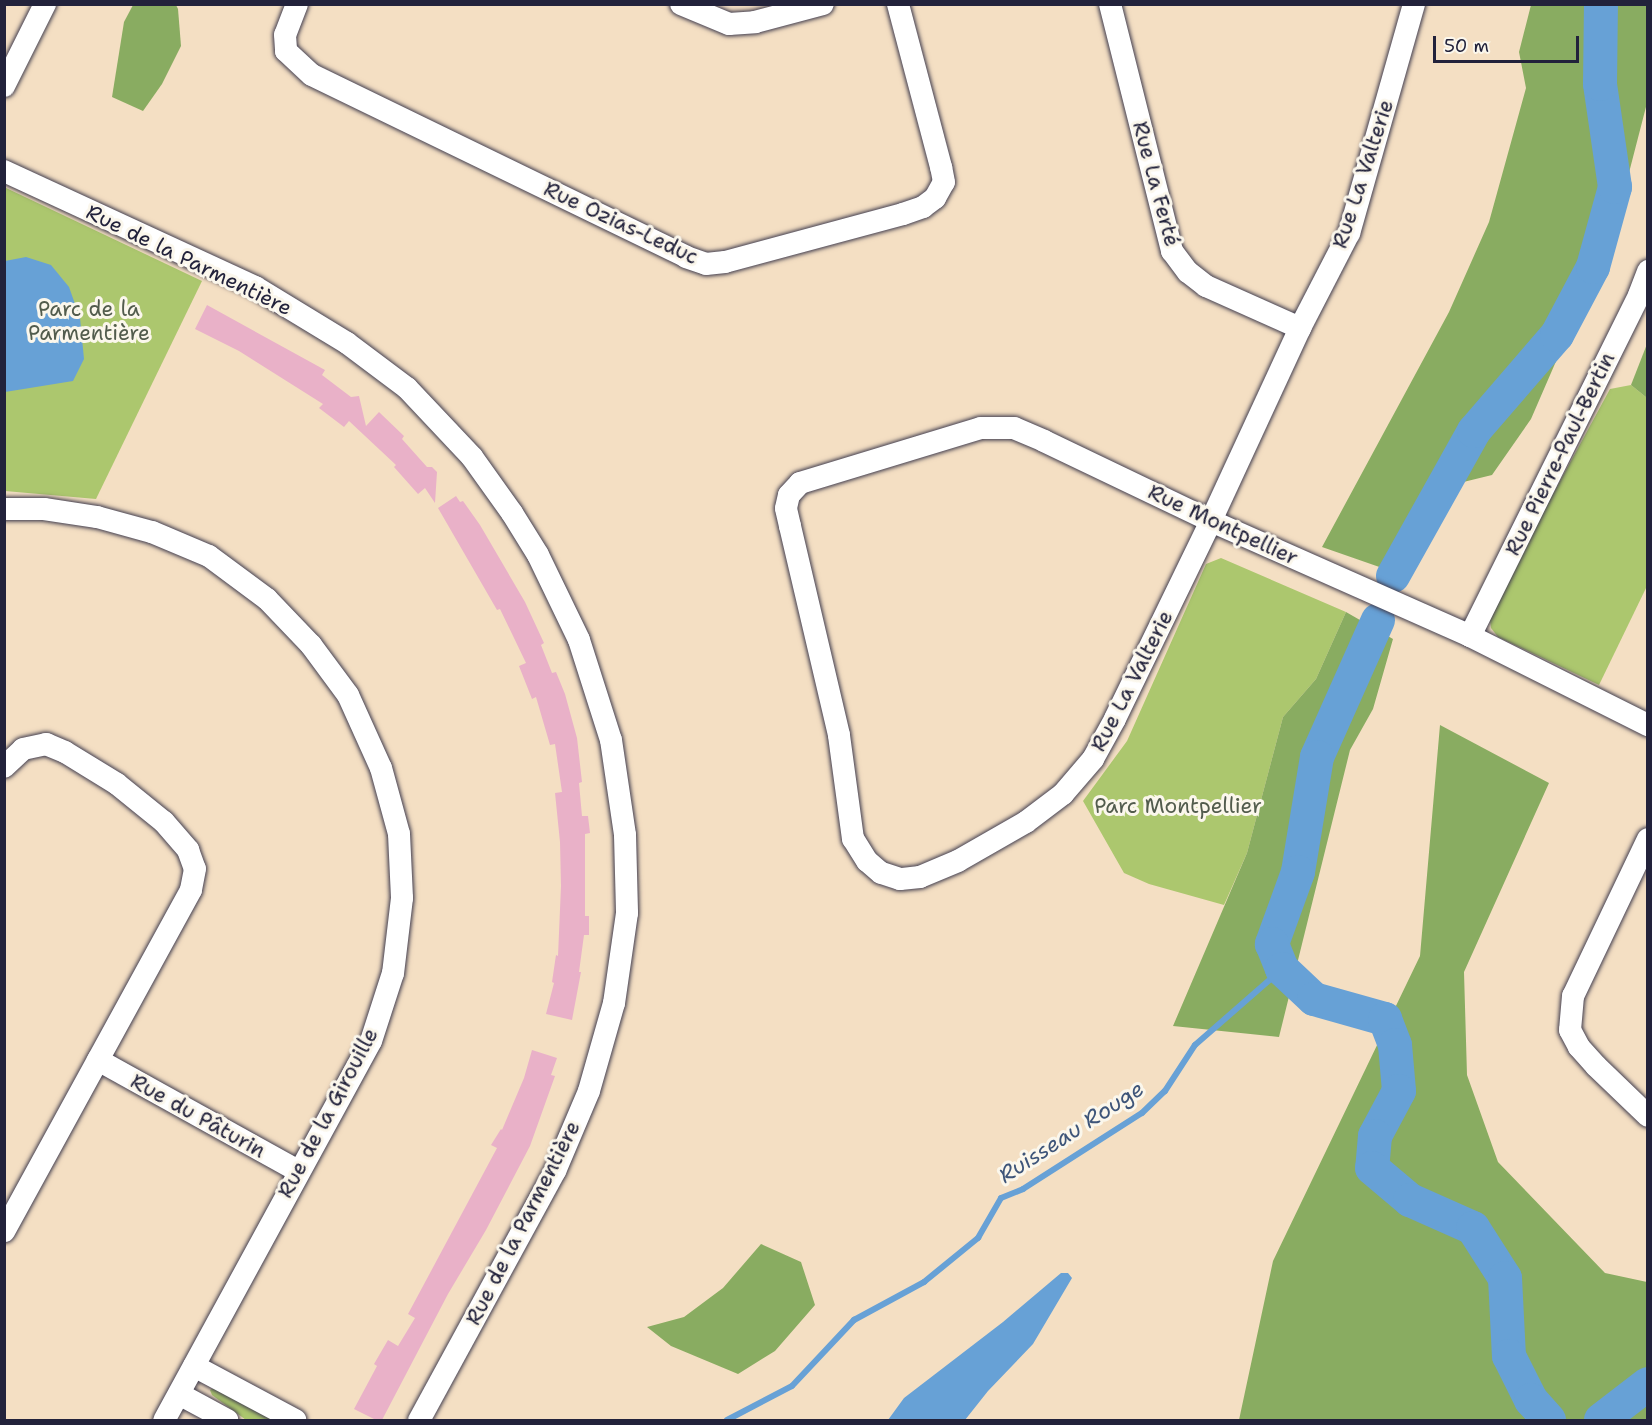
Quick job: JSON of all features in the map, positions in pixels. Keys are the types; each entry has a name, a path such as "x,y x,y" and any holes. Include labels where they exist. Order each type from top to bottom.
{"street":[{"path":"4,86 45,4"},
{"name":"Rue Ozias-Leduc","path":"297,4 285,35 286,51 296,64 312,75 686,257 706,264 725,262 903,214 923,207 935,198 944,182 941,166 898,4"},
{"path":"681,4 729,24 755,22 823,4"},
{"name":"Rue La Ferté","path":"1110,4 1172,251 1188,272 1206,286 1300,328"},
{"name":"Rue La Valterie","path":"789,495 786,508 839,735 853,839 867,861 881,873 900,879 920,877 958,861 1026,822 1063,794 1093,759 1116,719 1300,328 1349,233 1414,4"},
{"name":"Rue de la Parmentière","path":"4,171 255,287 347,343 407,388 472,457 512,513 538,555 579,640 612,740 624,835 627,913 614,1003 589,1091 555,1171 419,1420"},
{"name":"Rue Pierre-Paul-Bertin","path":"1470,636 1639,295 1647,271"},
{"name":"Rue Montpellier","path":"789,495 800,483 981,428 1014,428 1211,521 1470,636 1647,725"},
{"name":"Rue de la Girouille","path":"4,509 44,509 97,517 152,532 209,556 267,599 311,645 348,695 381,768 399,844 402,898 393,973 371,1041 164,1420"},
{"path":"4,767 23,749 46,744 65,752 117,784 164,822 188,850 195,869 191,890 4,1232"},
{"path":"1647,839 1572,996 1570,1030 1579,1047 1596,1066 1647,1116"},
{"name":"Rue du Pâturin","path":"98,1060 298,1171"},
{"path":"194,1366 295,1420"},
{"path":"179,1394 226,1420"}],"green space":[{"path":"133,5 176,5 178,9 181,46 162,84 143,111 112,97 124,22"},
{"path":"1531,5 1647,5 1647,103 1616,223 1531,419 1492,475 1443,487 1388,570 1322,547 1449,312 1489,222 1526,88 1519,52"},
{"name":"Parc de la Parmentière","path":"4,187 202,281 96,499 5,491"},
{"path":"1647,344 1648,398 1631,385"},
{"path":"1631,385 1647,398 1647,586 1599,685 1498,637 1491,628 1489,612 1610,389"},
{"name":"Parc Montpellier","path":"1221,558 1346,612 1316,679 1283,717 1247,853 1224,905 1149,884 1124,873 1083,801 1127,741 1206,564"},
{"path":"1346,612 1393,639 1373,709 1350,750 1279,1037 1173,1026 1247,853 1283,717 1316,679"},
{"path":"1440,725 1549,783 1464,972 1467,1075 1498,1162 1605,1273 1647,1282 1647,1420 1239,1420 1273,1261 1420,956"},
{"path":"761,1244 801,1262 815,1305 775,1351 738,1374 671,1346 647,1327 684,1317 723,1288"},
{"path":"214,1388 275,1420 246,1420 212,1395 210,1390"}],"water":[{"path":"26,257 51,265 69,287 80,318 84,359 73,381 5,392 5,261"},
{"path":"1061,1273 1068,1273 1072,1278 1033,1344 988,1391 965,1420 888,1420 904,1398 1003,1322"}],"building":[{"path":"207,305 325,370 322,375 351,397 359,396 366,426 379,412 404,436 402,439 427,467 432,467 437,472 435,503 425,488 418,494 394,467 396,465 349,421 344,427 319,408 323,404 239,351 195,329"},
{"path":"456,496 460,502 463,501 480,525 525,602 544,643 541,645 552,673 556,672 565,694 577,738 582,782 579,783 582,816 588,816 590,833 585,834 585,916 589,916 589,935 584,935 579,972 581,972 572,1020 546,1014 554,983 552,982 556,955 558,956 561,886 560,842 555,793 562,792 555,744 550,745 536,697 532,699 519,666 526,663 500,609 497,610 438,508"},
{"path":"532,1050 557,1058 551,1075 555,1076 530,1146 486,1230 448,1294 382,1420 376,1420 354,1409 377,1366 374,1364 388,1340 398,1346 415,1318 408,1314 497,1148 491,1145 502,1130 524,1078"}],"waterway":[{"path":"1393,576 1474,431 1557,335 1593,267 1615,187 1600,84 1601,4"},
{"path":"1378,620 1317,757 1298,872 1272,944 1282,969 1314,999 1385,1019 1395,1045 1399,1091 1375,1136 1372,1168 1410,1200 1473,1228 1505,1278 1509,1356 1531,1400 1549,1420"},
{"name":"Ruisseau Rouge","path":"727,1420 792,1386 854,1320 924,1282 978,1238 1001,1198 1023,1189 1142,1113 1165,1091 1195,1045 1282,969"},
{"path":"1601,1420 1648,1384"}]}
